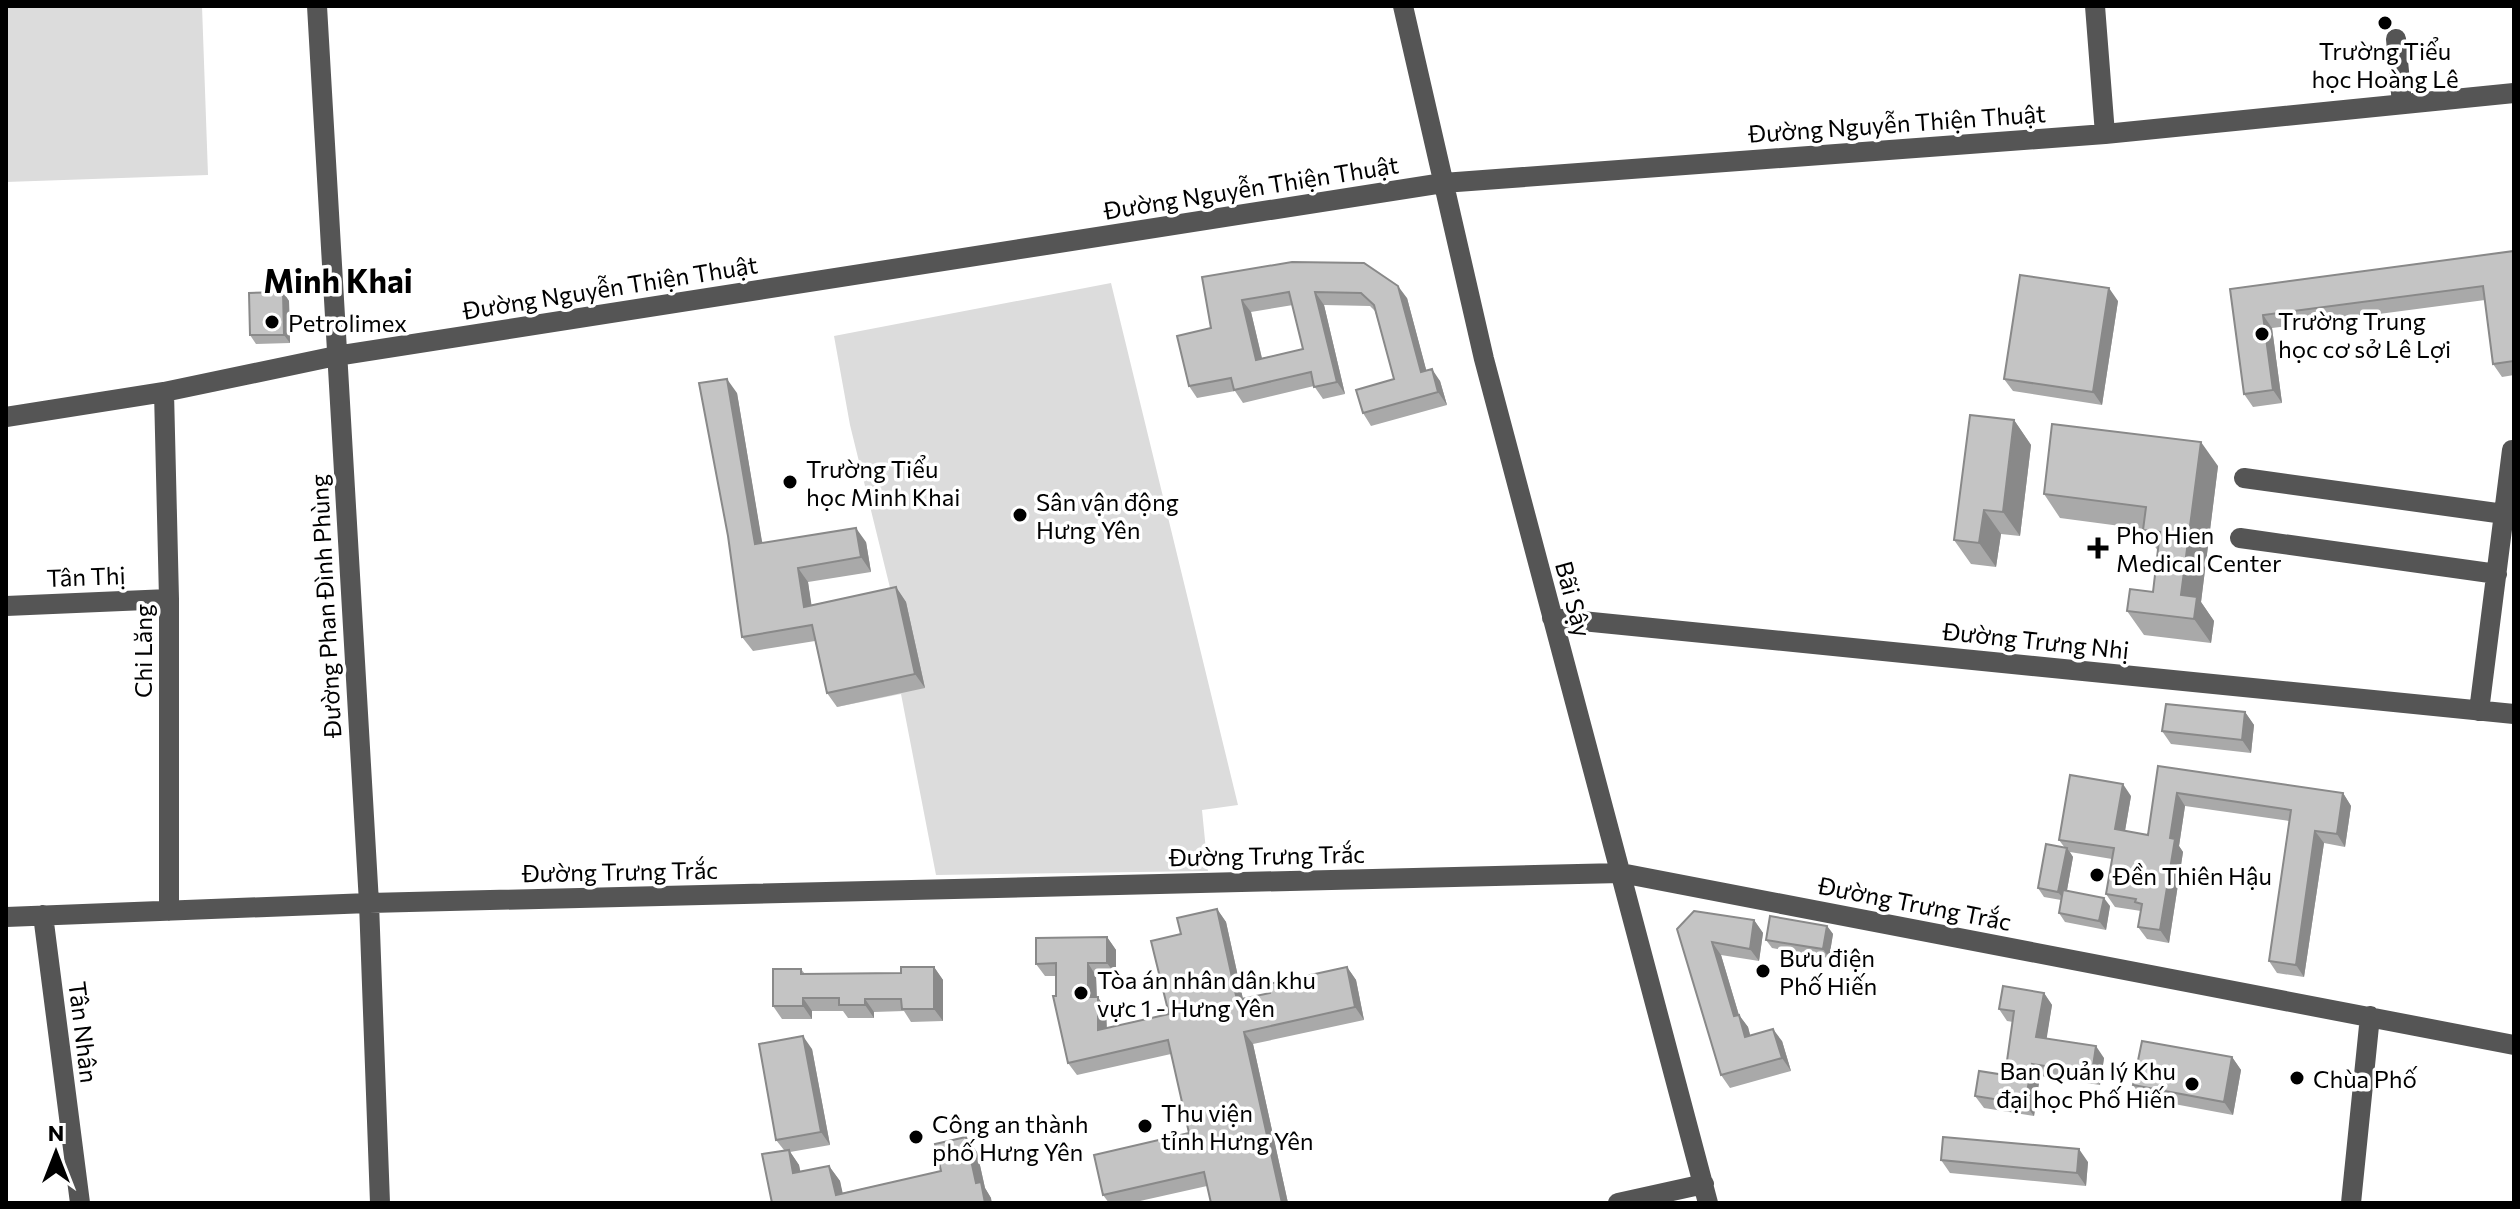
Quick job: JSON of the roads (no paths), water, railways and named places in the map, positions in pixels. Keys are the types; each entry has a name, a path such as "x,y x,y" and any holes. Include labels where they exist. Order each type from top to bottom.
{"street":[{"name":"Đường Phan Đình Phùng","path":"317,6 369,903 380,1203"},
{"name":"Bãi Sậy","path":"1403,6 1484,359 1706,1193"},
{"path":"2095,6 2105,134"},
{"path":"2396,39 2402,104"},
{"name":"Đường Nguyễn Thiện Thuật","path":"6,417 164,392 336,356 1443,183 2105,134 2514,93"},
{"name":"Chi Lăng","path":"164,392 169,599 169,911"},
{"path":"2479,711 2512,450"},
{"path":"2244,478 2504,514"},
{"path":"2240,538 2497,574"},
{"name":"Tân Thị","path":"6,606 169,599"},
{"name":"Đường Trưng Nhị","path":"1552,618 2514,714"},
{"name":"Đường Trưng Trắc","path":"6,917 369,903 1621,873 2514,1045"},
{"name":"Tân Nhân","path":"43,915 80,1203"},
{"path":"2351,1203 2370,1016"},
{"path":"1618,1203 1706,1193"}],"place":[{"name":"Trường Tiểu học Hoàng Lê","path":"2385,23"},
{"name":"Petrolimex","path":"272,322"},
{"name":"Trường Trung học cơ sở Lê Lợi","path":"2262,334"},
{"name":"Trường Tiểu học Minh Khai","path":"790,482"},
{"name":"Sân vận động Hưng Yên","path":"1020,515"},
{"name":"Pho Hien Medical Center","path":"2098,548"},
{"name":"Đền Thiên Hậu","path":"2097,875"},
{"name":"Bưu điện Phố Hiến","path":"1763,971"},
{"name":"Tòa án nhân dân khu vực 1 - Hưng Yên","path":"1081,993"},
{"name":"Chùa Phố","path":"2297,1078"},
{"name":"Ban Quản lý Khu đại học Phố Hiến","path":"2192,1084"},
{"name":"Thu viện tỉnh Hưng Yên","path":"1145,1126"},
{"name":"Công an thành phố Hưng Yên","path":"916,1137"}],"district":[{"name":"Minh Khai","path":"338,280"}]}
